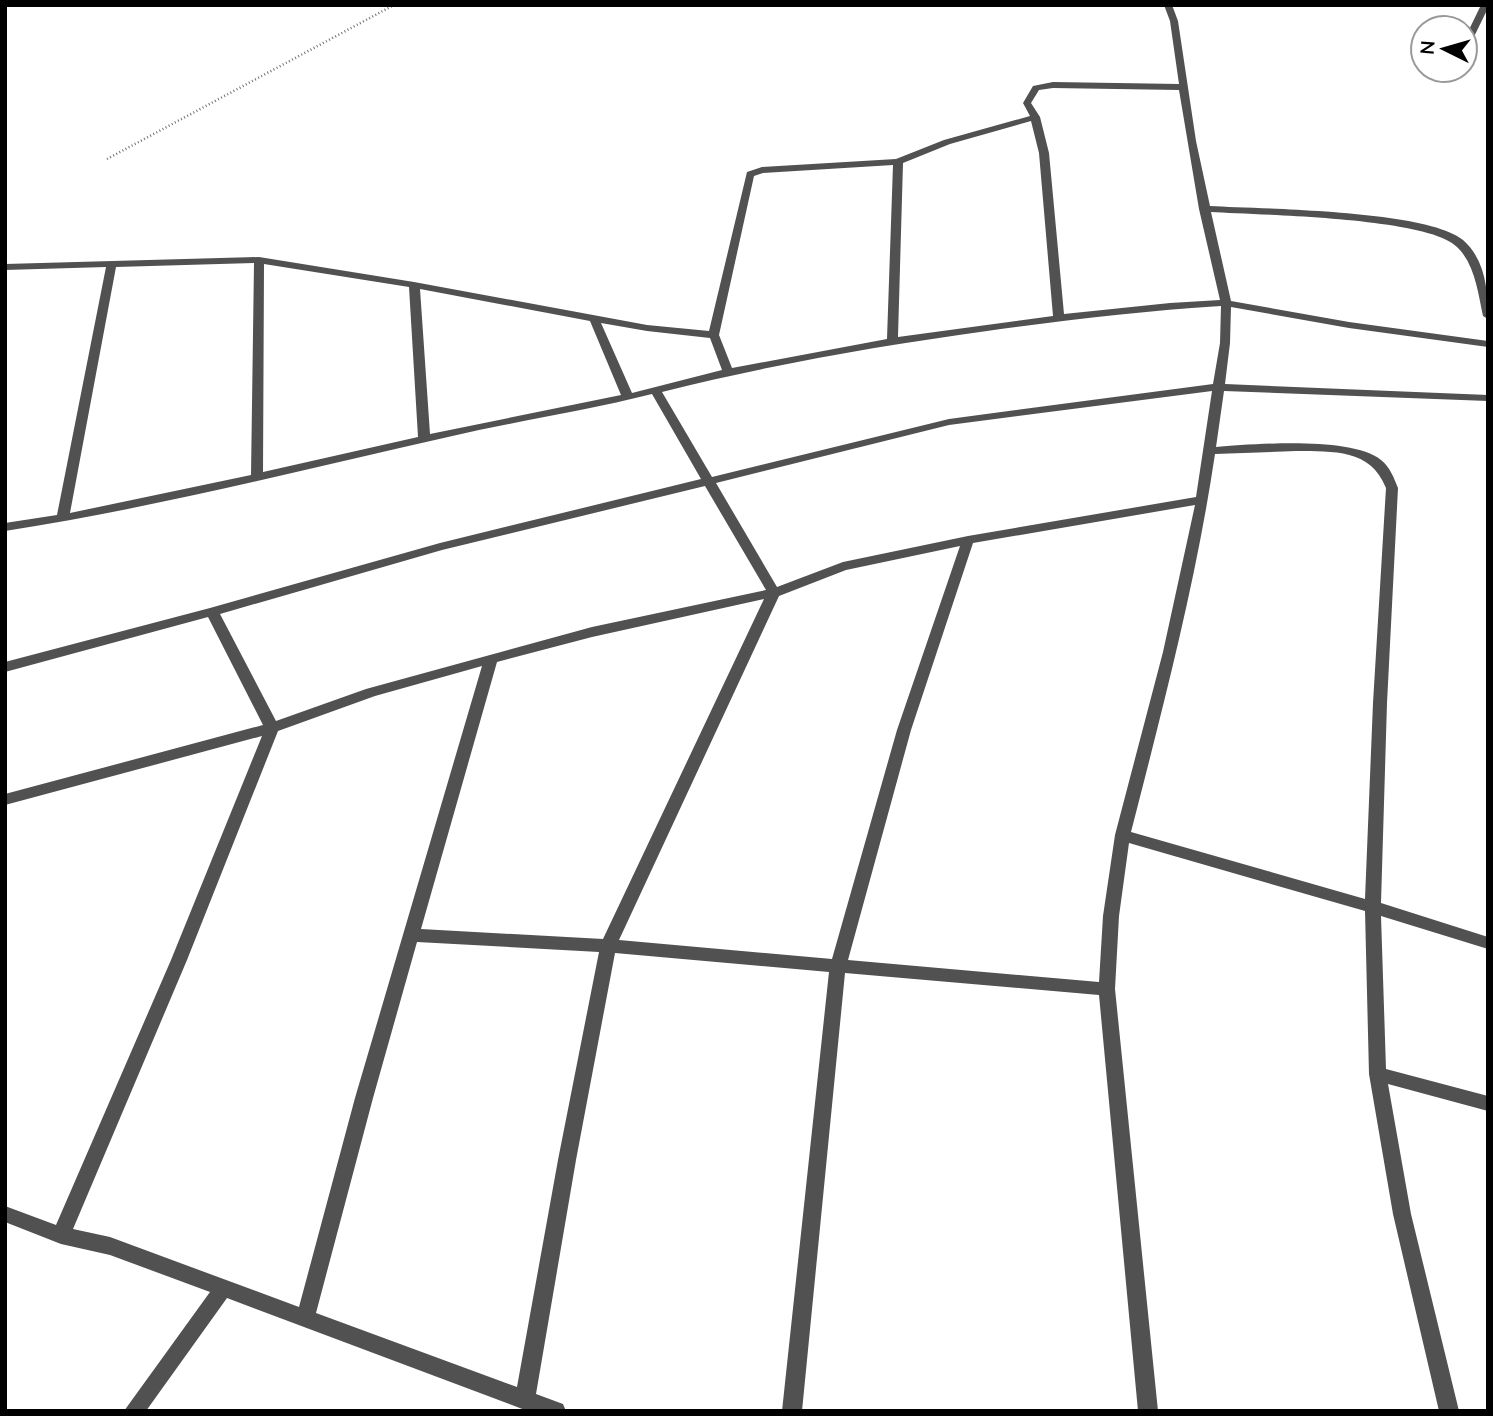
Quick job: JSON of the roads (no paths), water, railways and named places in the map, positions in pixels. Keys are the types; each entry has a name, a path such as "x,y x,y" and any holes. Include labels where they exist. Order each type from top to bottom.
{"street":[{"path":"1148,1411 1107,989 1111,916 1123,835 1170,652 1202,500 1219,387 1226,303 1204,209 1174,21 1168,5"},
{"path":"1059,318 1044,153 1035,117 1027,103 1036,88 1053,85 1183,87"},
{"path":"728,372 715,335 750,174 762,170 898,162 947,142 1035,117"},
{"path":"892,341 898,162"},
{"path":"1204,209 1321,215 1420,225 1457,239 1476,264 1488,316"},
{"path":"5,267 259,260 648,328 715,335"},
{"path":"257,477 259,260"},
{"path":"63,518 112,263"},
{"path":"414,285 424,439"},
{"path":"5,527 63,518 257,477 493,423 628,397 728,372 892,341 1059,318 1226,303 1349,326 1488,344"},
{"path":"594,318 628,397"},
{"path":"5,667 440,547 708,479 949,422 1219,387 1488,398"},
{"path":"655,390 774,593"},
{"path":"1210,450 1347,450 1375,461 1392,488 1380,703 1373,907 1378,1074 1402,1214 1450,1411"},
{"path":"5,800 272,727 371,692 592,632 774,593 844,566 968,540 1202,500"},
{"path":"792,1411 838,966 904,730 968,540"},
{"path":"525,1400 566,1160 608,946 774,593"},
{"path":"61,1235 179,960 272,727 212,612"},
{"path":"305,1320 411,935 491,660"},
{"path":"1123,835 1488,943"},
{"path":"411,935 608,946 1107,989"},
{"path":"1378,1074 1488,1104"},
{"path":"5,1214 61,1235 110,1246 556,1411"},
{"path":"134,1411 223,1289"}]}
